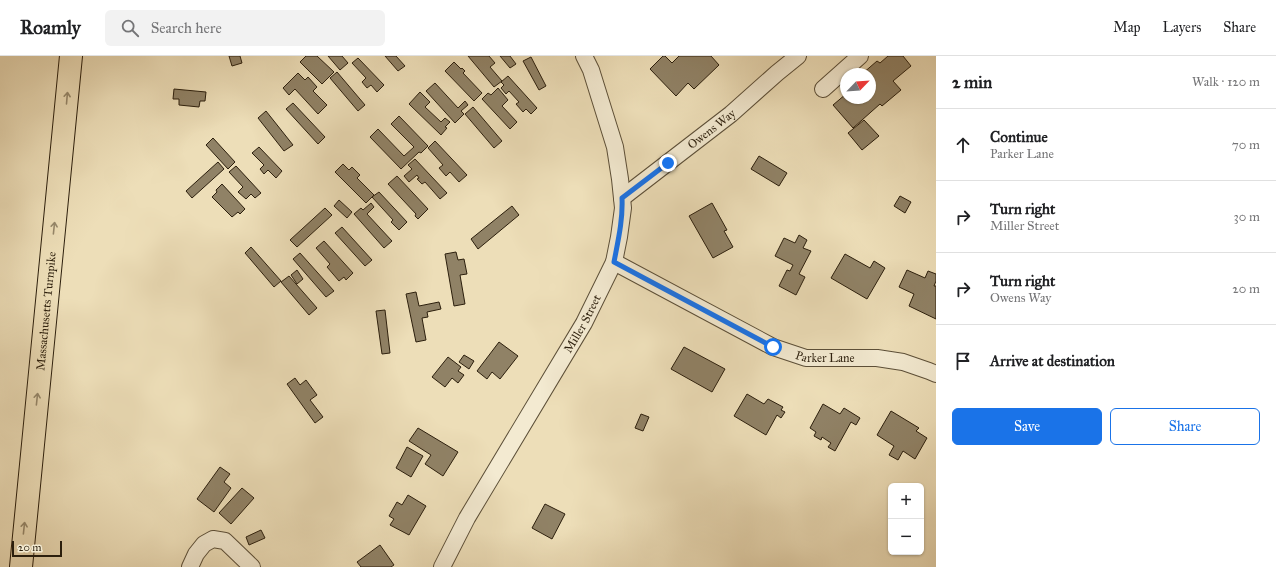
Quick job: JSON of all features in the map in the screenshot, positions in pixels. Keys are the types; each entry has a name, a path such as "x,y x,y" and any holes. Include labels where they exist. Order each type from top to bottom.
{"highway":[{"name":"Massachusetts Turnpike","path":"20,567 71,56"}],"street":[{"name":"Miller Street","path":"442,567 471,511 584,323 614,262 621,223 622,208 615,147 591,70 584,56"},
{"name":"Owens Way","path":"622,198 731,114 798,56"},
{"path":"823,89 860,56"},
{"name":"Parker Lane","path":"614,262 773,347 806,358 877,358 903,362 929,370 936,374"},
{"path":"190,567 196,554 204,544 213,539 225,541 252,567"}],"building":[{"path":"229,56 240,56 242,63 232,66"},
{"path":"306,56 317,56 334,72 322,84 300,62"},
{"path":"328,56 342,56 348,63 340,70"},
{"path":"385,56 396,56 405,66 398,71"},
{"path":"468,56 489,56 495,63 490,67 502,81 494,87"},
{"path":"500,56 510,56 516,64 510,68"},
{"path":"663,56 665,56 672,63 679,56 711,56 719,65 694,89 688,83 676,96 650,69"},
{"path":"888,56 903,56 911,66 893,81 901,90 882,106 880,104 853,128 833,105 840,99 840,104 876,104 876,68 869,68 877,61 880,63"},
{"path":"531,57 546,86 539,90 523,61"},
{"path":"358,58 384,85 377,92 371,85 367,88 362,82 366,78 352,63"},
{"path":"454,62 465,71 463,73 482,93 474,101 445,71"},
{"path":"337,72 365,105 358,111 330,78"},
{"path":"298,73 305,80 308,77 317,87 313,91 327,105 318,114 295,89 289,95 283,88"},
{"path":"508,76 537,108 531,114 526,109 523,112 516,104 519,102 509,91 506,94 501,88 504,85 501,82"},
{"path":"435,83 458,108 465,101 468,105 461,111 464,114 455,123 426,91"},
{"path":"498,88 508,100 502,106 517,122 510,129 482,99 488,93 491,95"},
{"path":"174,89 206,92 205,101 200,101 199,107 179,105 179,99 173,99"},
{"path":"420,92 430,102 425,107 441,122 445,118 450,122 445,127 447,128 441,135 409,104"},
{"path":"293,103 325,137 318,144 286,109"},
{"path":"473,107 502,141 494,148 465,114"},
{"path":"266,111 293,145 284,151 258,118"},
{"path":"399,116 428,146 421,153 419,152 401,169 370,137 378,129 404,156 414,147 391,124"},
{"path":"864,120 879,136 862,150 848,133"},
{"path":"213,138 235,162 228,169 206,145"},
{"path":"435,141 467,175 459,182 450,172 446,176 439,168 443,165 428,148"},
{"path":"259,147 282,171 276,178 268,170 264,174 260,169 264,165 252,153"},
{"path":"759,156 787,173 779,186 751,169"},
{"path":"415,159 447,193 440,199 425,182 422,184 417,179 419,178 417,175 409,182 404,176 412,169 408,165"},
{"path":"218,162 224,169 192,198 186,191"},
{"path":"343,164 349,170 352,167 360,175 357,178 374,195 366,203 335,172"},
{"path":"236,166 261,193 255,198 251,194 246,199 238,192 243,187 229,172"},
{"path":"397,176 428,209 418,219 415,216 416,214 388,184"},
{"path":"222,184 245,209 240,214 238,212 232,217 212,197"},
{"path":"379,192 407,222 399,230 391,222 393,220 372,197"},
{"path":"900,196 911,202 905,213 894,206"},
{"path":"339,200 352,212 347,218 334,206"},
{"path":"371,203 374,207 367,214 392,241 384,248 354,214 361,208 363,210"},
{"path":"712,203 727,230 724,231 733,247 713,258 689,216"},
{"path":"512,206 519,215 478,249 471,239"},
{"path":"325,208 332,215 297,247 290,240"},
{"path":"342,227 372,260 365,266 335,233"},
{"path":"799,235 807,240 803,248 811,251 799,274 805,277 796,295 779,286 787,270 790,271 793,265 775,256 784,238 795,243"},
{"path":"324,241 353,273 346,280 344,277 339,281 327,267 330,264 316,248"},
{"path":"251,247 281,281 274,287 245,253"},
{"path":"456,252 458,260 464,259 467,274 460,275 465,304 454,306 445,254"},
{"path":"300,253 334,291 326,297 293,259"},
{"path":"845,254 870,268 874,261 885,268 867,299 831,278"},
{"path":"297,270 303,279 297,284 291,275"},
{"path":"907,270 925,278 928,271 936,274 934,286 936,286 936,319 909,306 914,294 899,287"},
{"path":"289,276 317,308 309,315 281,282"},
{"path":"416,292 419,306 439,302 441,309 427,312 428,317 422,318 426,340 416,342 406,294"},
{"path":"385,310 390,353 382,354 376,311"},
{"path":"499,342 518,356 500,379 492,372 487,379 477,371"},
{"path":"684,347 725,369 712,392 671,369"},
{"path":"464,355 474,361 469,369 459,362"},
{"path":"448,357 461,367 458,371 464,375 458,383 452,378 445,387 432,377"},
{"path":"295,378 300,385 306,380 317,395 310,400 323,417 315,423 287,384"},
{"path":"747,394 764,404 768,399 783,407 781,410 785,412 781,418 777,415 766,435 734,416"},
{"path":"823,404 840,414 844,408 860,418 856,425 851,422 835,451 828,447 831,443 822,437 821,440 814,436 816,432 810,428"},
{"path":"891,411 919,428 916,431 927,438 915,459 903,451 898,460 889,455 894,446 877,435"},
{"path":"641,414 649,417 643,431 635,428"},
{"path":"418,428 458,452 443,476 425,464 431,455 409,441"},
{"path":"407,447 423,456 411,477 396,468"},
{"path":"220,467 230,474 224,482 231,488 214,512 197,499"},
{"path":"242,488 254,498 231,524 219,513"},
{"path":"408,495 426,506 409,535 390,525 394,519 389,516 397,502 402,505"},
{"path":"545,504 565,514 552,539 532,528"},
{"path":"261,530 265,538 249,545 246,537"},
{"path":"380,545 394,565 391,567 361,567 357,562"}],"route":[{"path":"668,163 622,198 619,237 614,262 773,347"}]}
